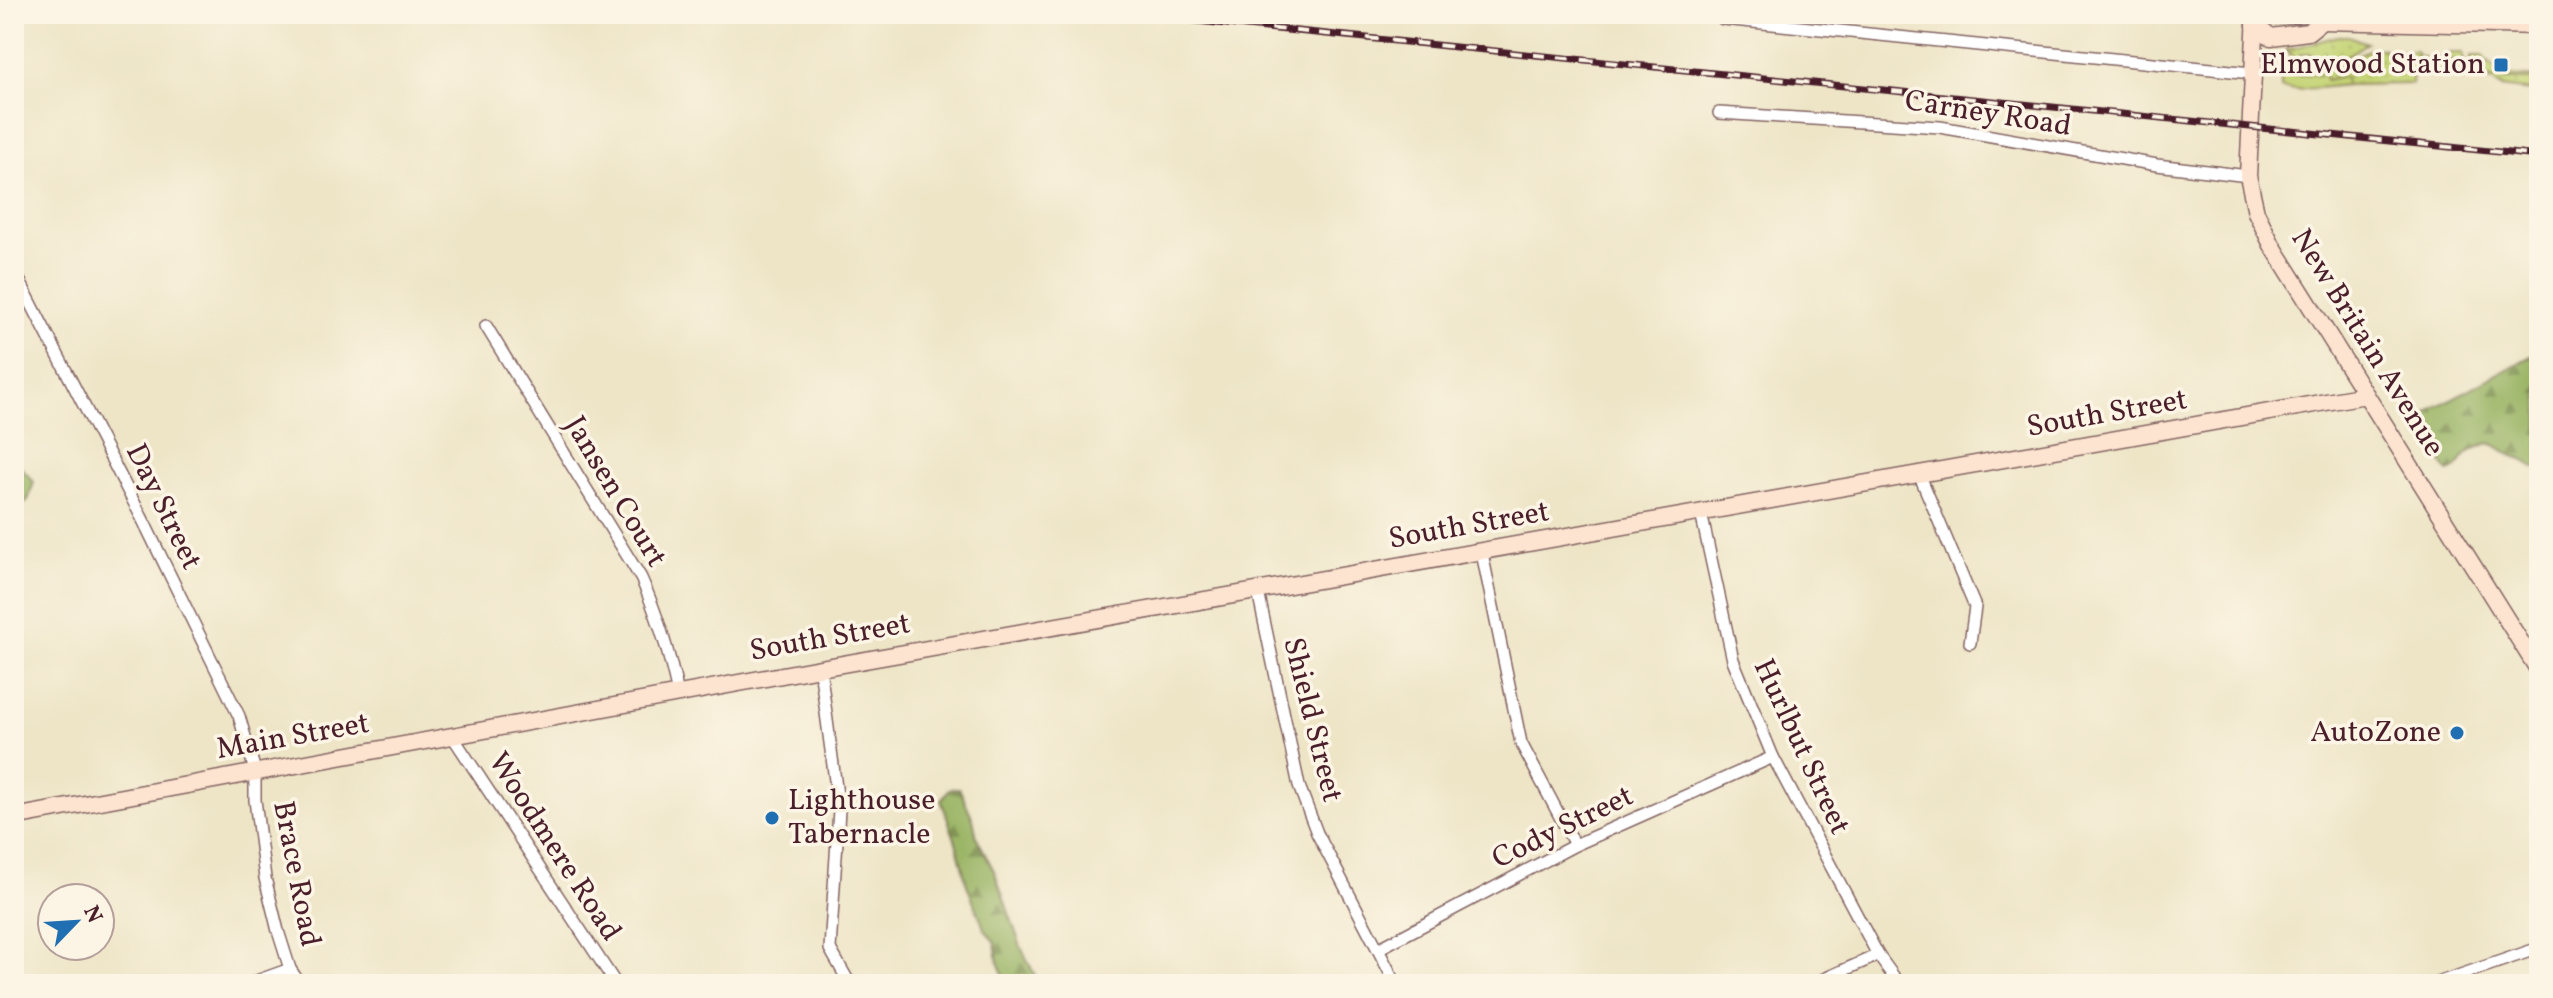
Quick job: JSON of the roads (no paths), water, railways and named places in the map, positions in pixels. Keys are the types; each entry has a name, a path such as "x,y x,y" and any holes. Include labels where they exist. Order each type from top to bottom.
{"street":[{"path":"2322,21 2308,32 2271,37 2255,20 2304,14 2316,16 2322,21 2539,26"},
{"path":"1723,19 2251,73"},
{"name":"New Britain Avenue","path":"2255,20 2248,176 2256,212 2272,245 2539,671"},
{"name":"Carney Road","path":"1719,113 1940,127 2157,165 2248,176"},
{"name":"Day Street","path":"14,270 232,702 255,771"},
{"name":"Jansen Court","path":"486,326 641,578 666,640 678,694"},
{"name":"South Street","path":"581,711 2366,395"},
{"path":"1920,476 1975,607 1970,643"},
{"name":"Hurlbut Street","path":"1701,513 1729,649 1773,757 1878,955 1899,984"},
{"path":"1482,553 1521,743 1575,845"},
{"name":"Shield Street","path":"1258,592 1299,786 1317,833 1396,984"},
{"path":"820,668 839,810 830,949 850,984"},
{"name":"Main Street","path":"14,817 581,711"},
{"name":"Woodmere Road","path":"453,737 616,984"},
{"name":"Cody Street","path":"1378,949 1575,845 1773,757"},
{"name":"Brace Road","path":"255,771 255,800 265,878 290,969 300,984"},
{"path":"2434,984 2539,948"},
{"path":"1813,984 1878,955"},
{"path":"248,984 290,969"}],"railway":[{"path":"1128,14 2539,156"}],"place":[{"name":"Elmwood Station","path":"2501,65"},
{"name":"AutoZone","path":"2457,733"},
{"name":"Lighthouse Tabernacle","path":"772,818"}]}
